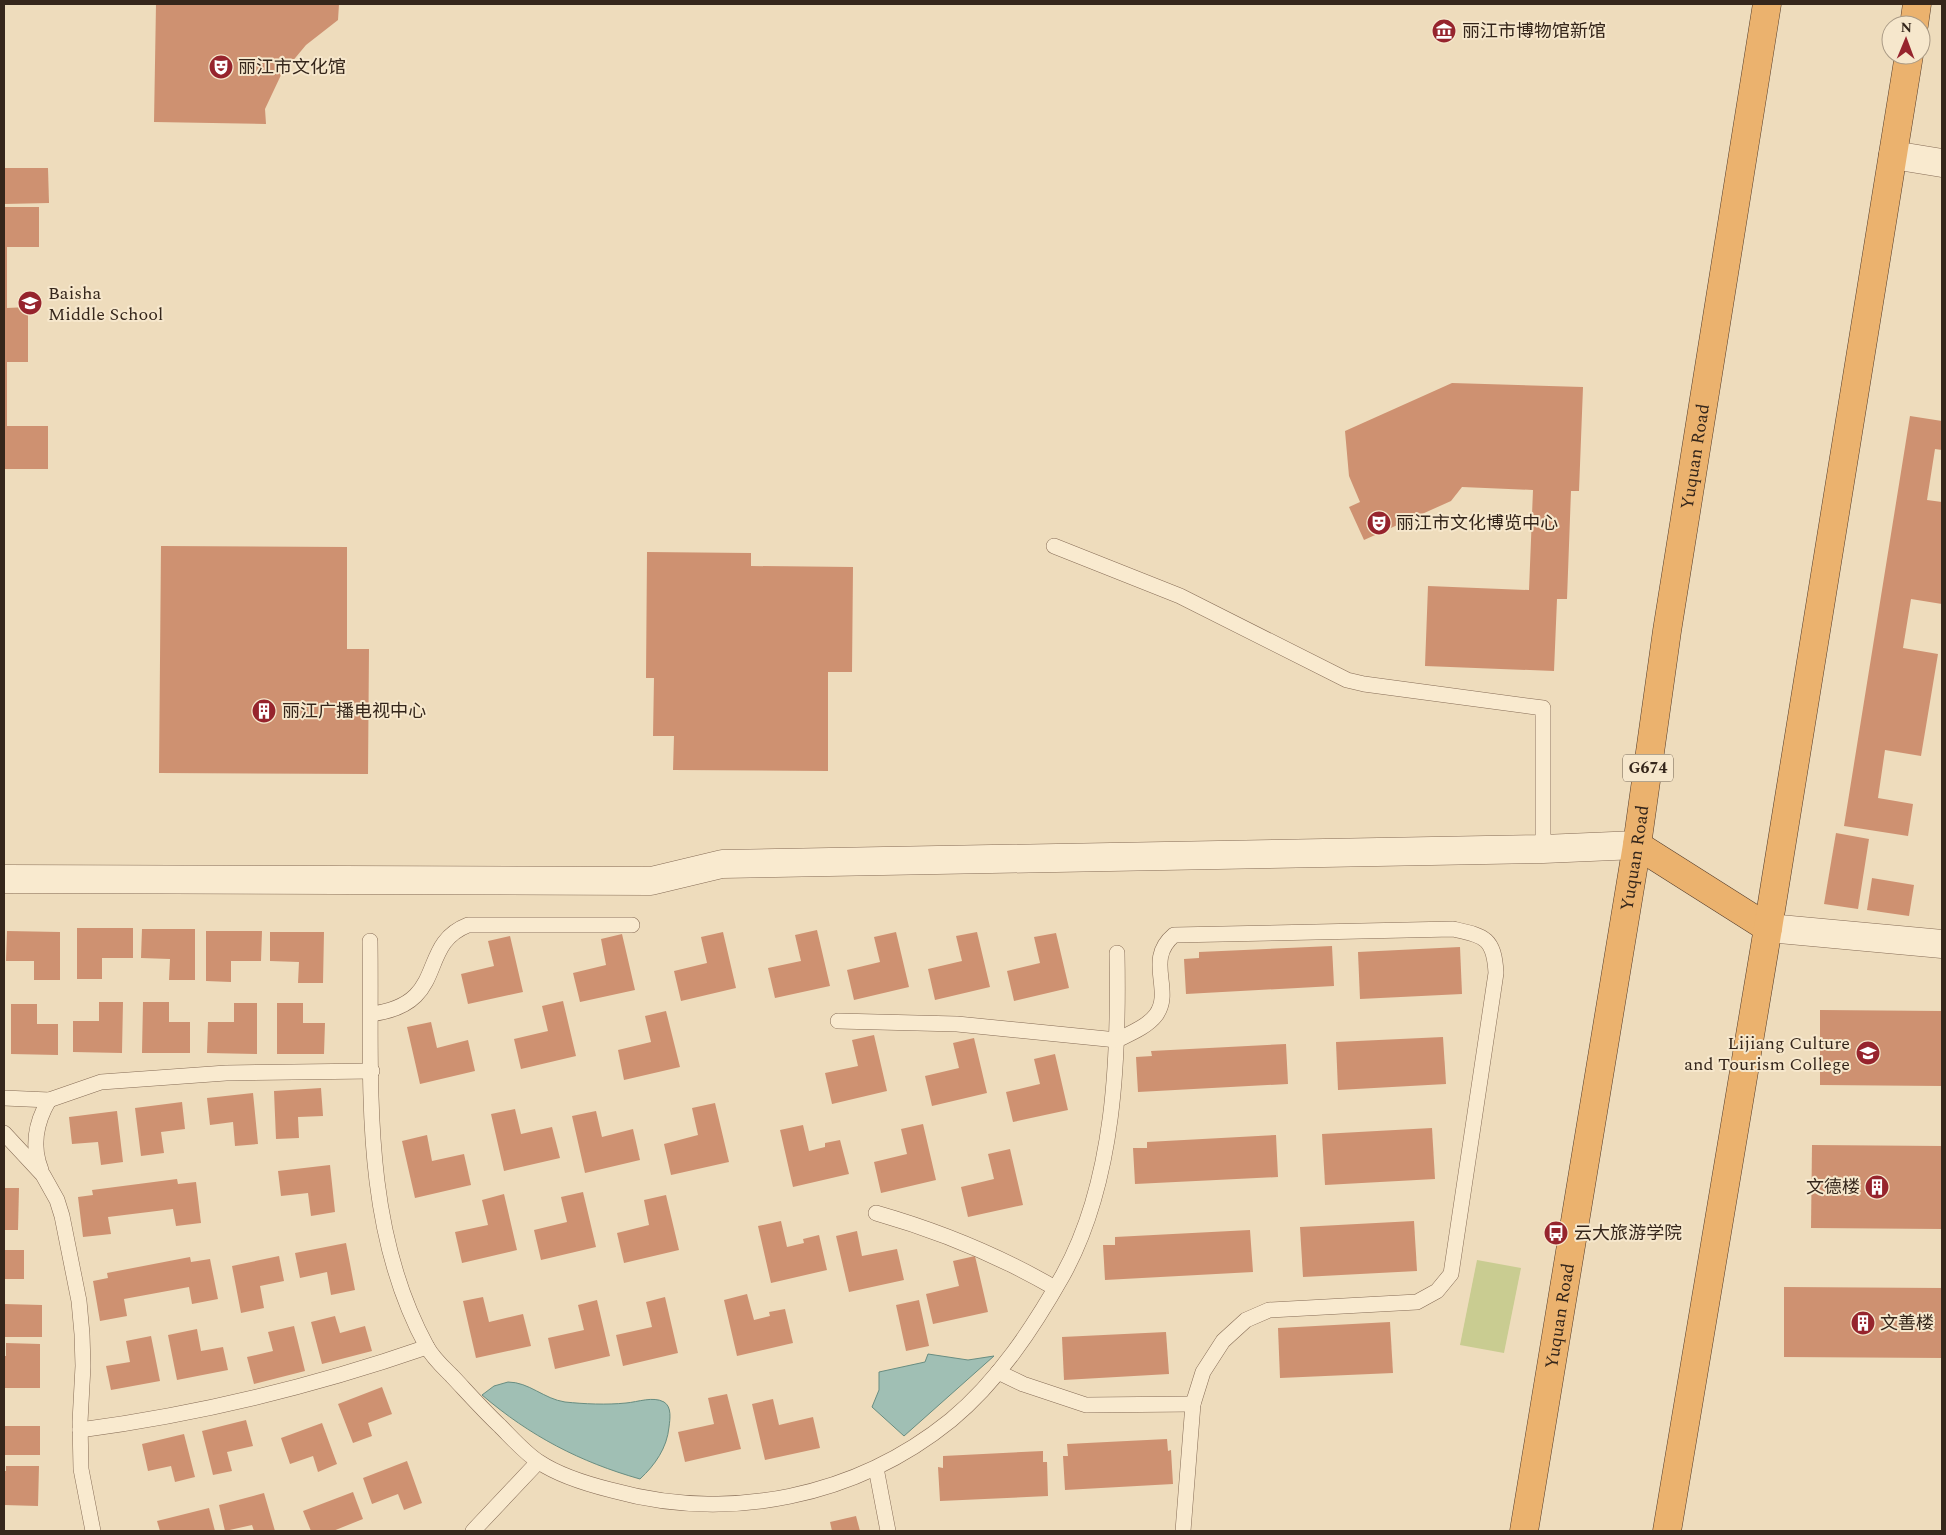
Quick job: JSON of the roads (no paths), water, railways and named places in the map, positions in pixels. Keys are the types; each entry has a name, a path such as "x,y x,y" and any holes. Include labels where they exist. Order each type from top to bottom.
{"highway":[{"name":"Yuquan Road","path":"1524,1531 1637,845 1667,631 1767,4"},
{"path":"1667,1531 1768,928 1908,65"},
{"path":"1637,845 1768,928"}],"street":[{"path":"1894,155 1942,163"},
{"path":"4,879 651,881 722,864 1543,849 1637,845"},
{"path":"1768,928 1942,944"}],"lane":[{"path":"1054,546 1180,596 1347,680 1373,686 1543,708 1543,849"},
{"path":"371,1014 399,1007 413,999 424,988 442,944 449,935 468,925 632,926"},
{"path":"838,1021 957,1024 1116,1040 1145,1024 1156,1015 1160,1008 1159,958 1167,941 1174,935 1453,929 1481,935 1492,950 1496,973 1450,1274 1437,1291 1417,1302 1284,1308 1254,1315 1224,1341 1212,1357 1197,1388 1193,1404 1183,1531"},
{"path":"370,941 373,1156 378,1199 398,1279 427,1347 493,1420 538,1462 567,1476 627,1495 695,1504 732,1504 802,1494 835,1485 876,1468 918,1444 951,1420 976,1397 1018,1346 1055,1288 1074,1252 1096,1191 1112,1097 1116,1040 1117,953"},
{"path":"4,1098 50,1100 101,1082 226,1073 372,1071"},
{"path":"50,1100 41,1114 36,1137 37,1160 57,1200 62,1216 79,1301 83,1366 80,1430 81,1469 93,1531"},
{"path":"4,1133 43,1175"},
{"path":"876,1213 963,1241 1025,1270 1055,1288"},
{"path":"80,1430 152,1420 259,1398 321,1382 427,1347"},
{"path":"998,1372 1023,1384 1086,1404 1193,1404"},
{"path":"473,1531 538,1462"},
{"path":"876,1468 888,1531"}],"water":[{"path":"928,1354 968,1360 994,1356 904,1436 872,1407 879,1390 879,1372 925,1362"},
{"path":"508,1382 523,1385 550,1398 565,1402 611,1404 650,1399 660,1400 667,1404 670,1413 666,1442 651,1468 640,1479 618,1472 556,1446 518,1423 482,1395 494,1386"}],"place":[{"name":"丽江市博物馆新馆","path":"1444,31"},
{"name":"丽江市文化馆","path":"221,67"},
{"name":"Baisha Middle School","path":"30,303"},
{"name":"丽江市文化博览中心","path":"1379,523"},
{"name":"丽江广播电视中心","path":"264,711"},
{"name":"Lijiang Culture and Tourism College","path":"1868,1053"},
{"name":"文德楼","path":"1877,1187"},
{"name":"云大旅游学院","path":"1556,1233"},
{"name":"文善楼","path":"1863,1323"}]}
